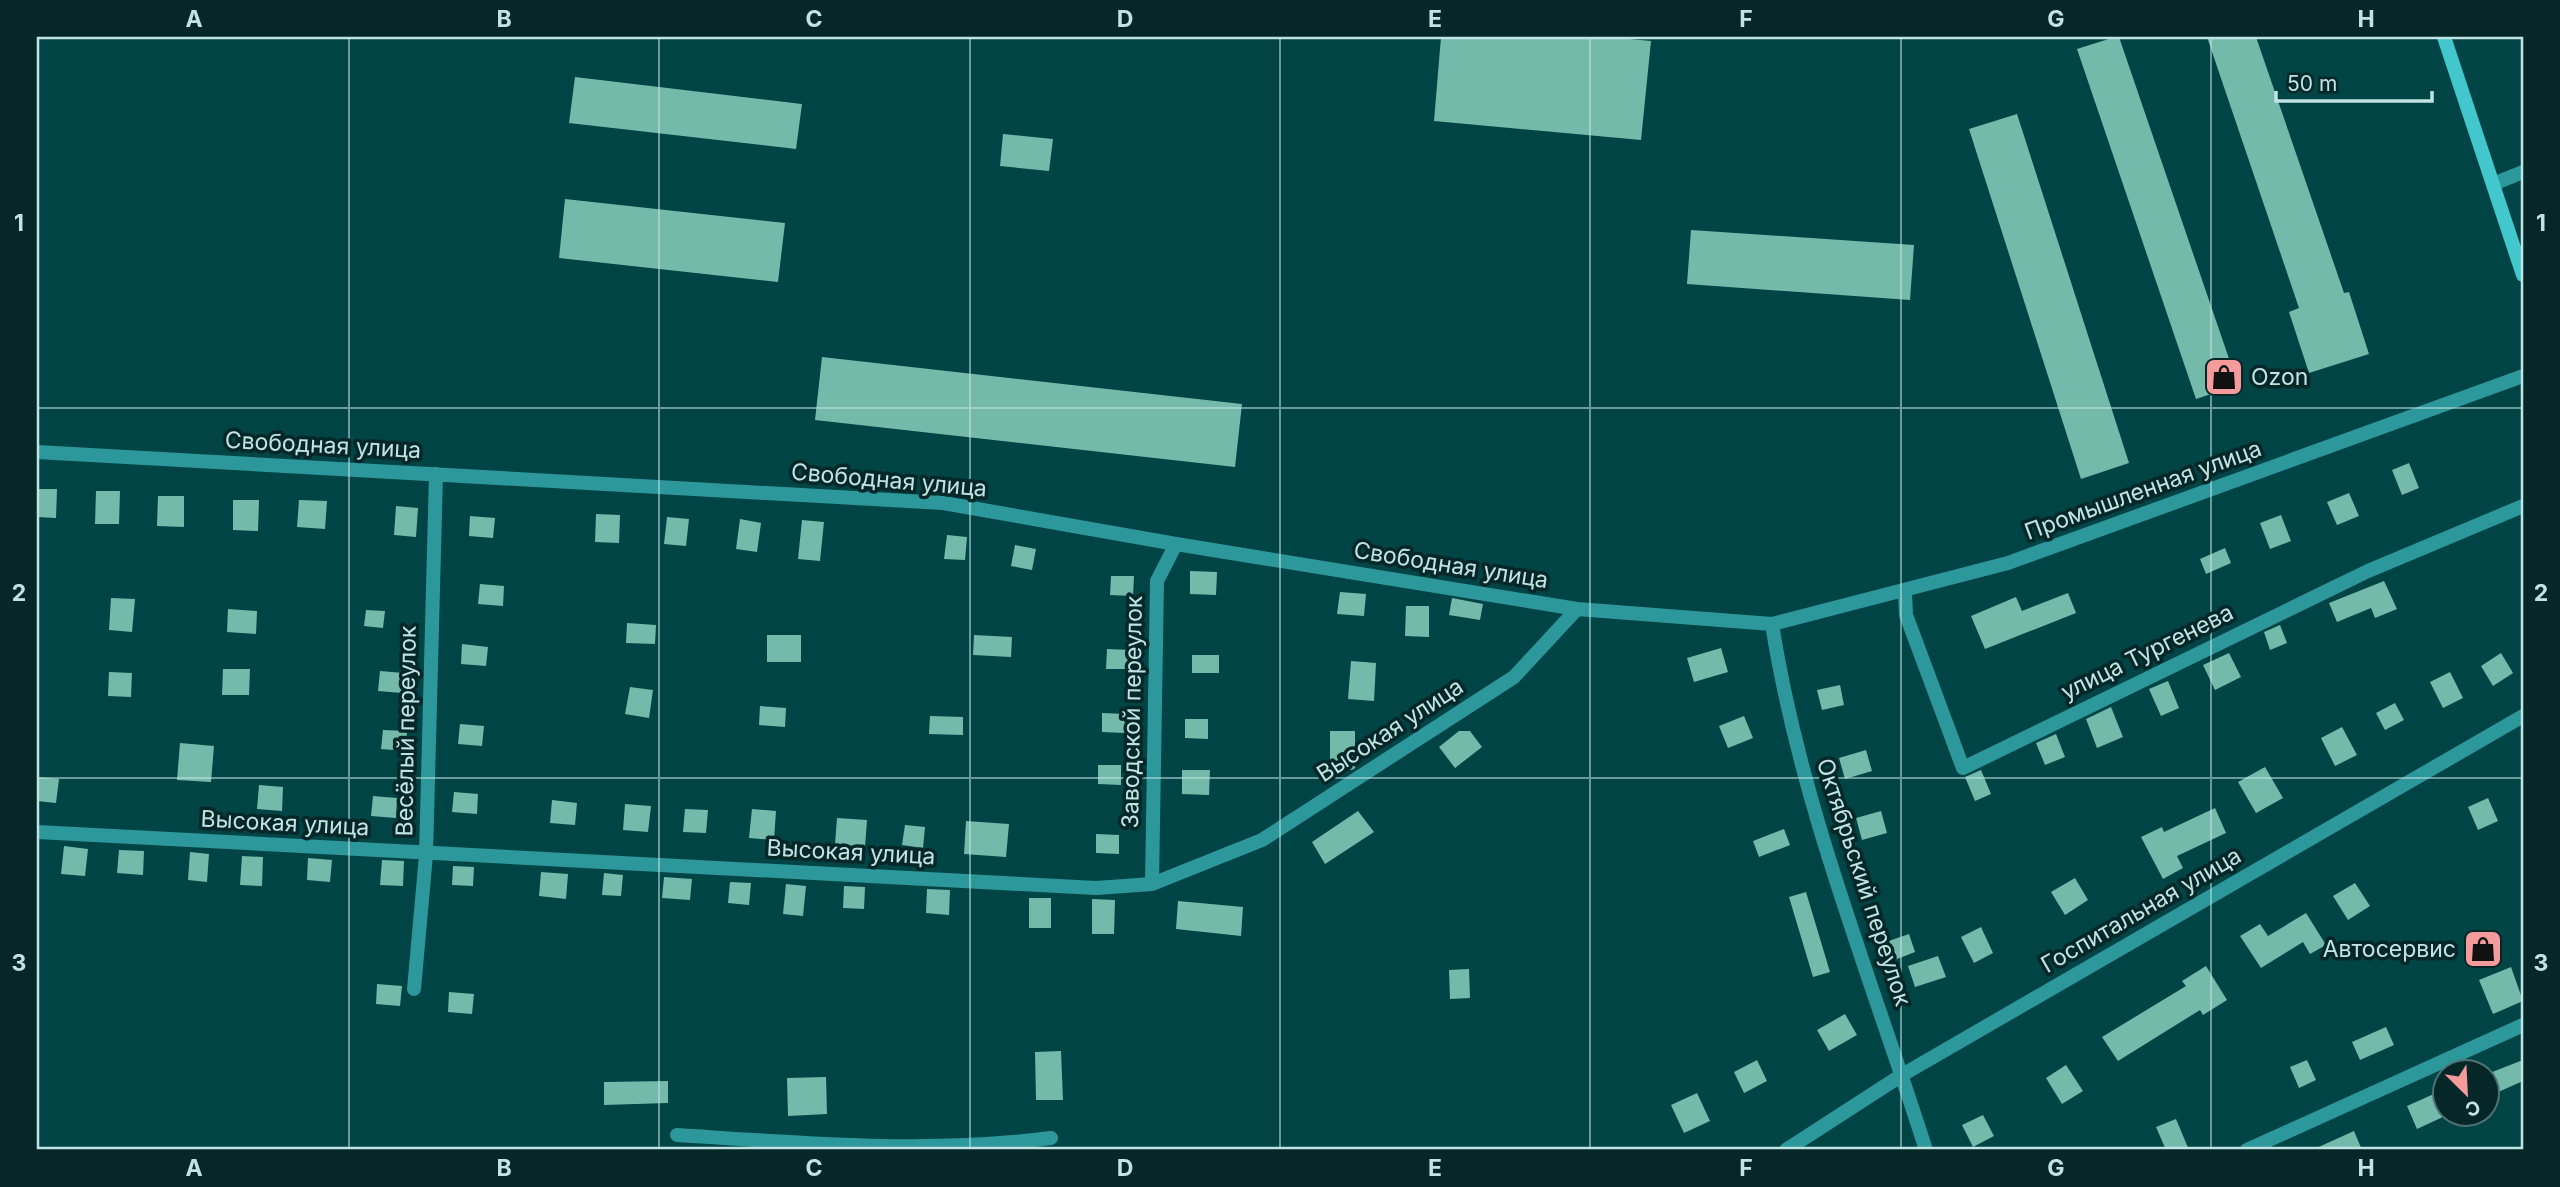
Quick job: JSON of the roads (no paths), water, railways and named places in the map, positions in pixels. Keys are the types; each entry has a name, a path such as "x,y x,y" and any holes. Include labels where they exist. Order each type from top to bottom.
{"main road":[{"path":"2444,37 2523,275"}],"street":[{"path":"2493,184 2523,172"},
{"name":"Промышленная улица","path":"1772,624 1905,592 2008,563 2523,376"},
{"name":"Свободная улица","path":"37,452 943,503 1577,609 1772,624"},
{"name":"Весёлый переулок","path":"415,989 426,855 436,474"},
{"name":"улица Тургенева","path":"1905,592 1906,615 1963,768 2368,570 2523,506"},
{"name":"Заводской переулок","path":"1152,884 1157,581 1176,544"},
{"name":"Высокая улица","path":"37,832 426,855 500,855 1096,888 1152,884 1262,840 1492,692 1514,677 1577,609"},
{"name":"Октябрьский переулок","path":"1772,624 1783,694 1820,824 1926,1150"},
{"name":"Госпитальная улица","path":"1786,1150 1902,1075 2523,716"},
{"path":"2247,1150 2523,1025"},
{"path":"677,1135 852,1148 1009,1144 1051,1138"}],"place":[{"name":"Ozon","path":"2224,377"},
{"name":"Автосервис","path":"2483,949"}]}
